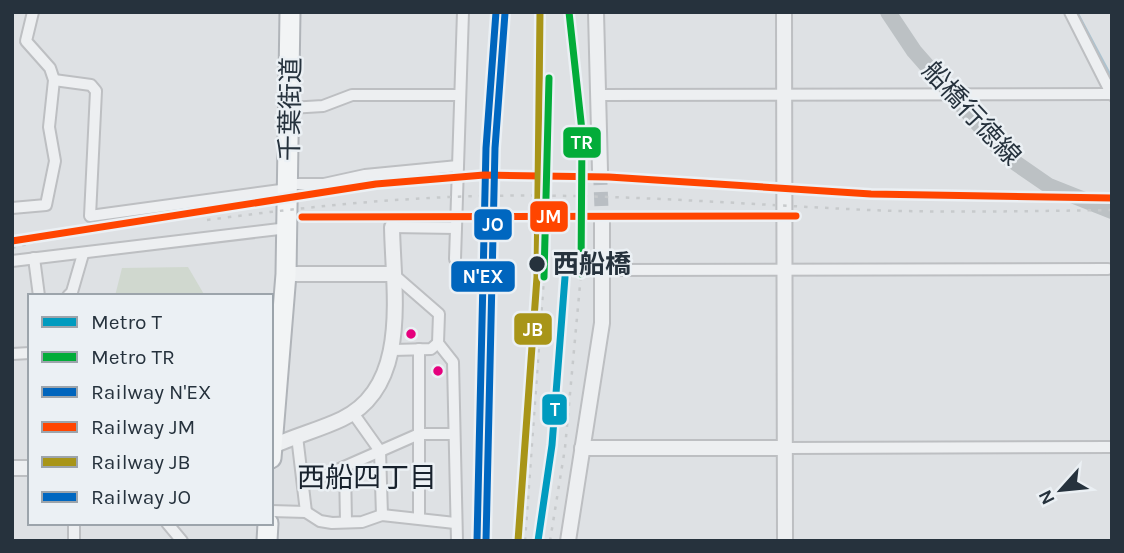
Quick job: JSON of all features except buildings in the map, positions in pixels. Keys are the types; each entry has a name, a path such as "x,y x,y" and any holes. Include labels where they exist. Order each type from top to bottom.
{"highway":[{"name":"千葉街道","path":"273,435 288,228 290,12"}],"main road":[{"name":"船橋行徳線","path":"888,12 898,30 1016,165 1049,186 1112,211"}],"street":[{"path":"12,208 46,205 55,161 49,127 54,80 50,68 26,41 33,12"},
{"path":"454,259 463,12"},
{"path":"596,12 600,171"},
{"path":"785,12 785,541"},
{"path":"597,95 1112,94 1070,12"},
{"path":"54,80 91,85 96,91 90,216 288,186 324,184 365,175 458,166"},
{"path":"290,108 323,106 352,95 460,95"},
{"path":"568,541 600,338 604,270 602,221"},
{"path":"273,447 353,412 379,388 393,349 392,227 456,228"},
{"path":"12,261 288,228"},
{"path":"70,294 83,254"},
{"path":"34,257 39,294"},
{"path":"604,270 1108,269"},
{"path":"286,274 393,274 439,314 438,343 434,348 393,349"},
{"path":"438,343 453,362 457,541"},
{"path":"419,349 419,517"},
{"path":"353,412 380,451 382,515"},
{"path":"303,485 419,434 454,434"},
{"path":"297,436 306,512"},
{"path":"582,448 1112,447"},
{"path":"345,467 346,522"},
{"path":"273,511 306,512 320,521 362,522 382,515 456,523"},
{"path":"169,525 182,541"}],"shaded area":[{"path":"188,267 204,294 116,294 122,268"}],"waterway":[{"path":"1077,12 1112,78"}],"tunnel":[{"path":"600,171 602,221"}],"railway":[{"path":"207,220 309,208 469,196 583,196 898,211 1112,210"},
{"path":"12,248 82,230"},
{"path":"550,541 565,448 581,274"},
{"path":"525,541 544,277"}],"metro line":[{"name":"TR","path":"569,12 582,131 581,274"},
{"name":"TR","path":"544,277 549,78"},
{"name":"T","path":"538,541 552,445 565,277"}],"rail line":[{"name":"N'EX","path":"477,541 486,148 496,12"},
{"name":"JB","path":"518,541 537,277 540,12"},
{"name":"JO","path":"486,541 495,148 505,13"},
{"name":"JM","path":"12,241 376,184 484,175 609,177 871,194 1112,198"},
{"name":"JM","path":"302,217 796,216"}],"place":[{"name":"西船橋","path":"537,264"}],"district":[{"name":"西船四丁目","path":"367,477"}]}
